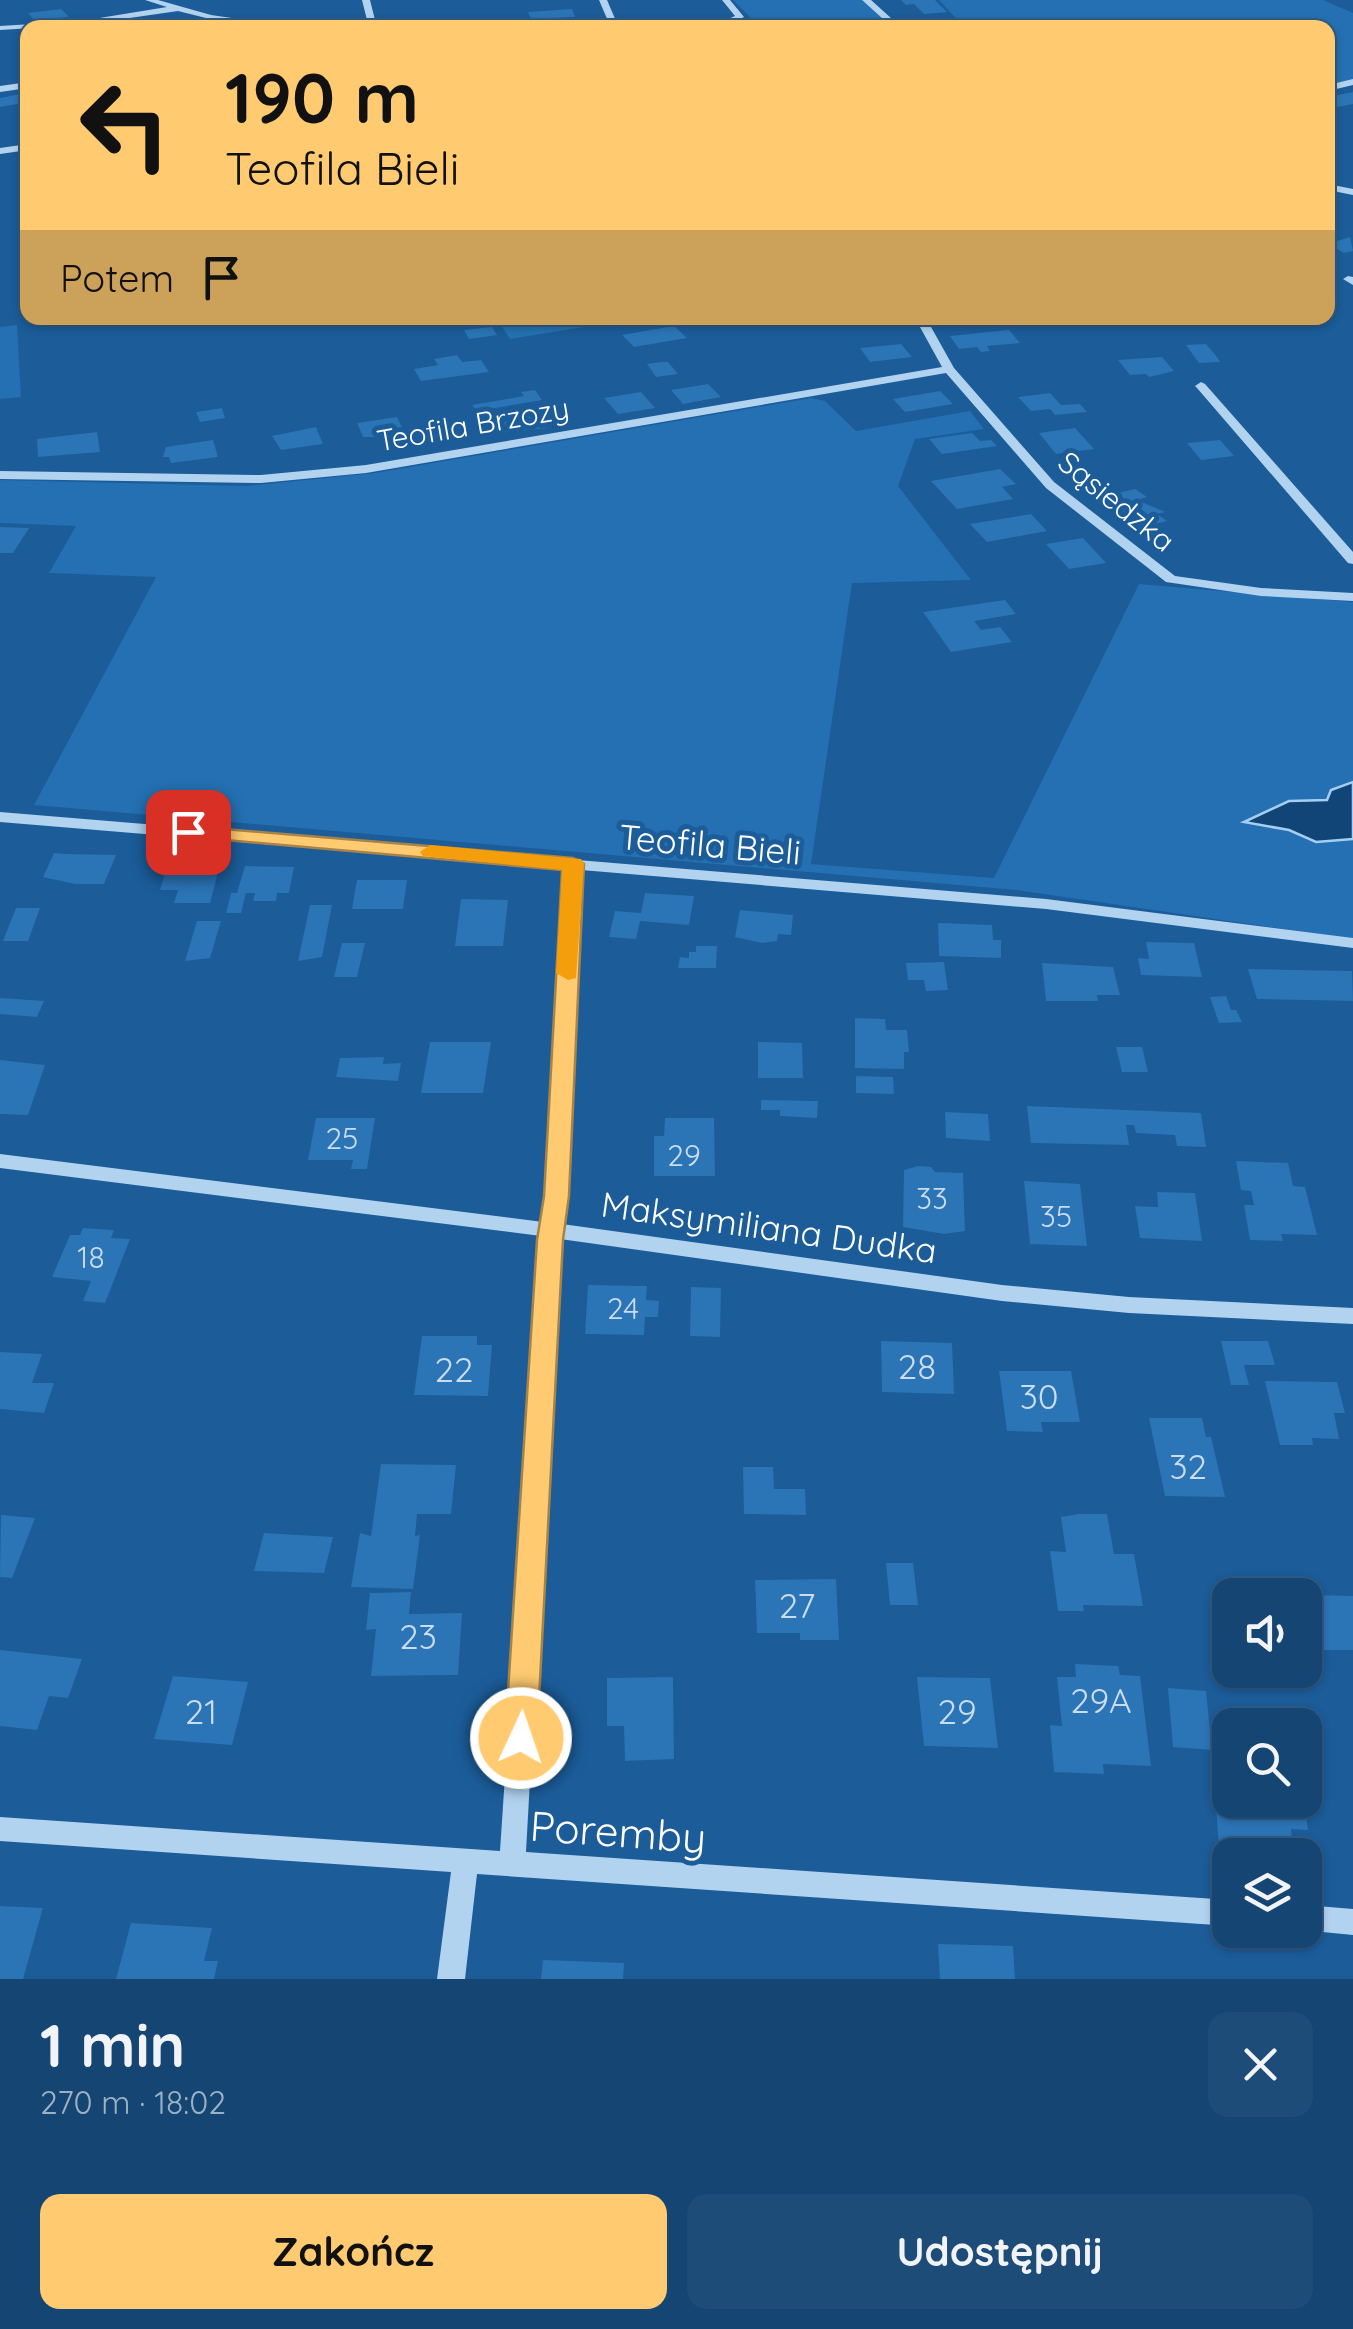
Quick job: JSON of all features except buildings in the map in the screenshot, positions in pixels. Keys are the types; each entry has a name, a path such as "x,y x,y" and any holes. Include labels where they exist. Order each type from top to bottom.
{"street":[{"path":"150,0 263,20"},
{"path":"726,0 740,17 732,20"},
{"path":"866,0 889,20"},
{"path":"101,20 178,8"},
{"name":"Sąsiedzka","path":"924,325 949,369 1050,486 1171,578 1262,592 1353,597"},
{"name":"Teofila Brzozy","path":"0,475 262,479 366,468 949,369"},
{"path":"1201,386 1353,560"},
{"name":"Teofila Bieli","path":"0,817 1046,904 1353,943"},
{"path":"512,1865 556,1196 573,864"},
{"name":"Maksymiliana Dudka","path":"0,1161 551,1230 1002,1293 1129,1305 1353,1316"},
{"name":"Poremby","path":"0,1829 1212,1912"},
{"path":"451,1979 465,1862"},
{"path":"1322,1919 1353,1922"}],"shaded area":[{"path":"733,0 862,0 886,20 780,19 753,20"},
{"path":"939,0 1323,0 1353,13 1353,80 1335,83 1335,20 958,20"},
{"path":"17,325 21,397 0,399 0,327"},
{"path":"501,325 596,325 510,339"},
{"path":"811,398 825,401 856,431 970,411 984,429 915,439 898,486 971,580 852,583 811,864 994,878 1139,584 1353,602 1353,939 1016,890 34,805 156,577 49,573 76,526 0,523 0,480 247,486 375,473"},
{"path":"1353,782 1353,839 1316,842 1289,830 1244,822 1289,801 1327,800 1331,790"}],"slow traffic":[{"path":"430,852 573,864 568,973"}],"route":[{"path":"188,832 573,864 521,1738"}]}
